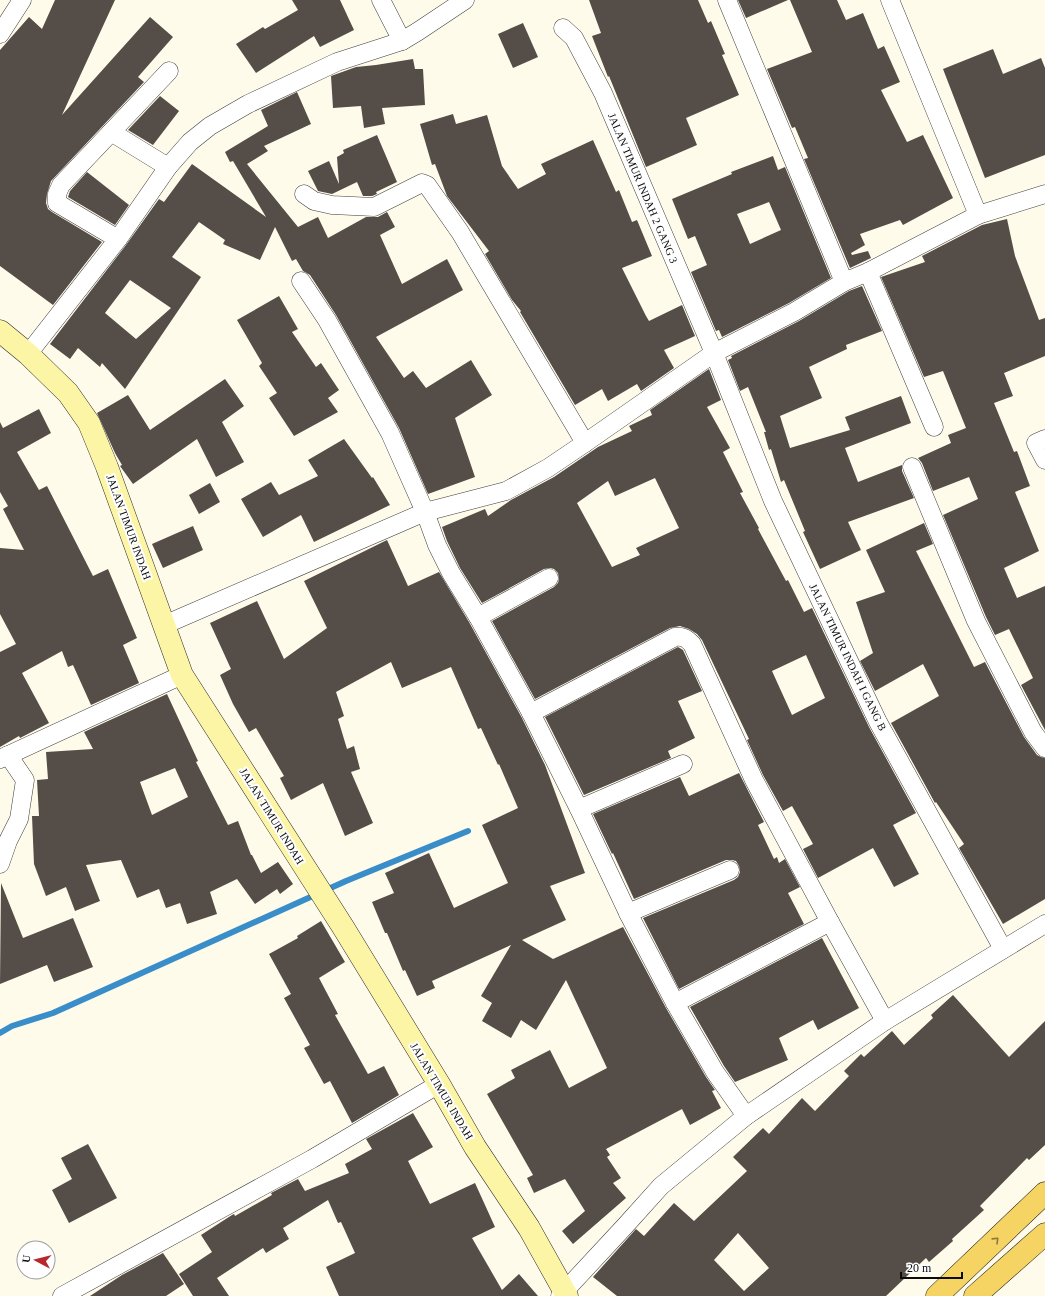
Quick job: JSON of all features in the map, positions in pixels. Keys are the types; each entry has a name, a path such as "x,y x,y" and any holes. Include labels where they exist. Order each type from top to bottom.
{"main road":[{"path":"937,1296 1045,1193"},
{"path":"975,1296 1045,1234"}],"street":[{"path":"0,34 22,0"},
{"path":"381,0 402,41"},
{"path":"28,354 118,239 168,167 190,142 210,126 248,104 337,62 402,41 465,0"},
{"path":"727,0 844,282"},
{"path":"890,0 978,215"},
{"name":"JALAN TIMUR INDAH 2 GANG 3","path":"563,28 574,38 602,93 714,353"},
{"path":"118,239 57,203 56,198 61,185 169,71"},
{"path":"111,132 168,167"},
{"path":"304,194 314,201 332,205 374,207 422,183 427,185 460,232 585,443"},
{"path":"164,625 425,512 506,491 548,468 714,353 794,312 844,282 868,272 978,215 1045,194"},
{"path":"868,272 934,427"},
{"path":"301,281 327,320 390,433 451,573 478,617 531,713 579,809 628,913 675,1003 715,1072 746,1116"},
{"name":"JALAN TIMUR INDAH","path":"0,332 28,354 68,393 89,423 107,467 182,675 343,927 439,1084 475,1147 529,1228 564,1294"},
{"name":"JALAN TIMUR INDAH I GANG B","path":"714,353 773,501 878,722 1003,949"},
{"path":"1045,439 1036,443 1045,460"},
{"path":"912,467 976,621 1034,732 1045,748"},
{"path":"478,617 549,578"},
{"path":"531,713 675,637 682,636 687,638 692,644 754,780 885,1021"},
{"path":"0,864 8,841 19,819 25,780 4,757 182,675"},
{"path":"579,809 683,764"},
{"path":"628,913 730,870"},
{"path":"675,1003 830,922"},
{"path":"564,1294 661,1186 746,1116 885,1021 1045,924"},
{"path":"62,1296 85,1290 312,1160 439,1084"}],"building":[{"path":"55,0 115,0 62,115 150,17 173,37 138,77 144,82 51,181 46,203 48,209 102,242 53,305 0,266 0,50 29,17 42,29"},
{"path":"292,0 340,0 354,30 320,47 314,36 256,73 236,44 263,27 265,29 298,10"},
{"path":"589,0 698,0 708,23 711,21 725,54 722,55 739,95 686,118 697,145 646,167 592,36 601,33"},
{"path":"738,0 788,0 746,18"},
{"path":"790,0 837,0 846,20 863,13 878,49 884,46 900,82 881,90 907,142 923,135 953,198 903,225 900,220 860,234 865,245 851,253 852,255 868,251 871,258 850,268 804,159 808,158 795,127 792,128 767,69 812,52"},
{"path":"523,23 538,57 513,68 498,34"},
{"path":"993,49 1003,74 1041,58 1045,68 1045,155 985,178 943,69"},
{"path":"413,59 415,69 423,69 425,105 382,108 385,124 364,128 361,106 333,108 331,76 356,67"},
{"path":"297,92 311,124 264,146 268,151 247,164 298,227 318,217 328,238 366,217 378,217 387,212 395,227 380,235 402,284 447,259 463,290 376,337 404,378 413,371 426,388 471,360 492,395 455,418 475,477 428,494 399,428 336,315 310,275 303,271 296,259 292,261 275,227 260,260 223,244 225,240 199,222 172,257 201,277 125,389 102,363 100,367 78,348 70,359 50,344 126,245 159,199 164,202 192,164 266,217 233,161 230,162 225,152 268,126 261,110","holes":["130,280 171,308 136,339 105,313"]},
{"path":"160,96 179,111 153,145 128,130"},
{"path":"453,114 456,124 487,115 502,166 518,189 546,174 541,164 593,140 616,192 619,190 632,222 637,220 652,256 622,268 646,316 649,321 682,305 695,336 664,350 674,368 641,391 637,384 608,401 602,389 575,405 520,312 521,311 512,300 485,254 489,251 447,196 435,164 432,165 420,124"},
{"path":"377,135 397,182 376,192 377,194 372,196 363,196 357,182 332,194 318,191 308,171 329,161 339,184 337,157 344,153 343,150"},
{"path":"773,156 778,170 785,167 831,278 789,303 722,337 719,330 716,331 691,272 707,265 695,236 688,239 672,199 732,174 731,172","holes":["769,202 781,230 750,244 737,214"]},
{"path":"87,172 129,205 115,225 68,197 70,191"},
{"path":"1007,219 1015,256 1039,320 1045,318 1045,356 1004,373 1013,396 994,403 1014,452 1017,451 1030,486 1015,492 1039,551 1004,568 1017,598 1045,586 1045,730 1021,685 1033,678 1009,629 995,635 943,515 978,499 969,477 933,491 922,463 918,458 951,443 948,435 966,428 943,371 924,377 881,277 925,262 922,256 982,225"},
{"path":"862,286 882,331 846,345 847,349 809,367 822,398 780,416 790,448 850,430 845,417 901,396 911,423 845,448 858,482 902,465 902,471 914,498 848,522 861,550 820,569 803,532 805,531 784,480 781,482 771,449 769,450 764,432 766,432 748,387 740,391 728,360 732,358 731,356 799,321 849,291"},
{"path":"279,296 298,329 292,332 316,367 321,363 339,390 328,398 338,412 294,436 269,398 277,393 259,366 262,363 237,320"},
{"path":"709,369 721,400 707,407 730,448 723,452 743,492 740,493 804,612 812,608 869,727 916,813 893,825 919,874 894,887 873,848 818,878 803,849 813,844 792,806 783,811 763,775 747,740 749,739 702,640 697,634 689,629 680,626 670,628 535,699 492,621 554,587 558,583 558,573 554,569 544,569 482,603 460,568 442,527 485,509 488,516 511,500 554,477 598,447 632,431 629,426 652,415 650,410","holes":["655,478 679,528 636,548 640,555 612,567 577,503 608,481 615,496","806,655 825,698 792,715 772,671"]},
{"path":"225,379 244,406 222,422 244,462 216,477 197,439 133,484 120,466 122,465 97,413 128,395 150,430"},
{"path":"39,409 51,433 17,452 39,490 47,486 93,576 108,569 137,638 123,645 139,683 91,705 73,665 68,667 62,651 22,673 49,723 20,738 19,736 0,747 0,652 16,644 0,614 0,548 24,550 3,509 8,506 0,492 0,422 3,428"},
{"path":"344,439 372,478 373,477 390,505 314,542 301,515 263,537 241,499 271,482 279,495 318,476 308,460"},
{"path":"210,483 220,502 199,514 189,495"},
{"path":"924,523 933,544 916,551 974,667 985,662 1024,737 1037,755 1045,758 1045,899 1003,924 959,848 964,844 936,802 935,803 891,723 939,696 923,664 875,691 860,661 873,653 856,602 885,592 866,550"},
{"path":"193,526 203,550 163,568 152,544"},
{"path":"387,540 408,586 439,572 469,622 522,718 545,765 585,873 550,886 566,920 522,940 553,959 623,927 666,1008 715,1090 712,1091 721,1108 690,1125 682,1109 606,1149 610,1155 607,1157 621,1178 613,1183 626,1198 573,1244 562,1231 585,1211 565,1179 534,1193 527,1178 533,1175 487,1094 515,1078 511,1070 550,1050 569,1088 607,1068 566,980 536,1030 521,1020 511,1038 482,1021 492,1003 481,996 511,945 432,981 435,988 417,996 405,970 403,971 372,902 394,893 385,873 429,853 454,908 508,883 482,825 518,808 499,764 498,765 481,728 478,729 451,667 402,688 391,662 336,692 344,716 338,719 347,749 354,746 360,769 351,772 373,823 345,836 323,783 291,800 280,778 284,776 256,728 249,732 233,704 220,675 231,669 210,623 257,601 284,659 327,628 304,581"},
{"path":"678,647 683,650 702,691 678,701 695,738 668,751 671,758 584,795 545,717"},
{"path":"167,694 198,761 196,762 228,825 238,821 251,855 261,873 278,862 293,884 280,894 277,889 255,904 237,879 210,892 217,914 187,924 180,903 166,908 159,889 137,898 121,860 86,865 100,901 75,911 66,887 46,896 34,864 32,816 39,816 37,780 48,779 46,752 93,749 84,732","holes":["175,768 188,797 152,815 140,782"]},
{"path":"739,773 764,822 758,825 774,859 777,857 779,863 785,859 800,887 788,893 804,924 679,989 643,918 734,880 738,877 740,872 739,866 736,861 726,860 634,899 593,814 680,777 689,796"},
{"path":"1,883 23,938 73,918 93,967 54,982 47,965 0,984"},
{"path":"321,921 345,962 319,978 338,1014 335,1015 368,1074 384,1066 399,1095 352,1123 330,1081 324,1084 304,1048 310,1045 284,998 291,994 269,954 298,938 297,936"},
{"path":"822,938 859,1008 818,1030 813,1020 779,1038 788,1060 735,1082 724,1066 690,1007"},
{"path":"953,995 1009,1057 1045,1021 1045,1145 1029,1160 1027,1158 980,1206 984,1210 952,1239 953,1241 929,1262 926,1258 886,1296 617,1296 593,1277 636,1229 644,1236 674,1203 694,1221 747,1171 733,1157 763,1128 769,1134 802,1098 815,1111 849,1076 844,1071 861,1054 864,1057 892,1031 904,1045 933,1018 931,1015","holes":["738,1233 769,1268 744,1291 714,1260"]},
{"path":"413,1113 433,1147 408,1161 430,1204 475,1183 495,1227 472,1238 502,1290 519,1274 538,1296 339,1296 326,1267 355,1253 341,1222 338,1223 328,1200 283,1228 289,1239 266,1253 263,1248 217,1278 229,1296 193,1296 179,1274 212,1252 201,1235 232,1215 234,1214 235,1216 272,1195 271,1193 298,1179 305,1191 349,1173 345,1164 372,1149 366,1139"},
{"path":"88,1144 117,1198 69,1223 52,1190 72,1179 61,1158"},
{"path":"163,1253 184,1284 166,1296 90,1296 122,1275"}],"waterway":[{"path":"0,1033 12,1026 53,1013 346,881 468,831"}]}
